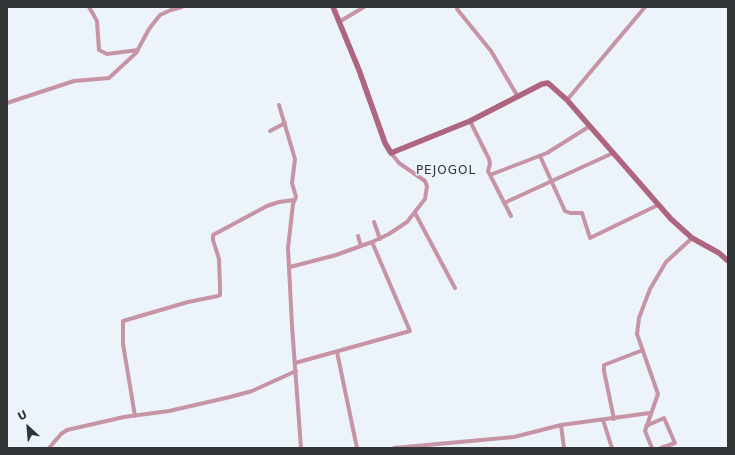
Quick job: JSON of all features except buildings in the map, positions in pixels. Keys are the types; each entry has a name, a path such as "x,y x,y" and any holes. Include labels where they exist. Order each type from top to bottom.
{"street":[{"path":"89,7 97,21 99,50 107,54 138,50"},
{"path":"7,103 74,81 106,80 138,50 149,29 160,15 170,10 182,7"},
{"path":"290,267 336,255 361,246 401,227 425,200 428,186 425,181 399,163 385,143 359,70 333,7"},
{"path":"339,22 364,7"},
{"path":"458,7 457,9 491,51 518,97"},
{"path":"567,100 645,7"},
{"path":"391,153 470,121 545,83 553,86 567,100 658,205 692,238 719,253 728,261"},
{"path":"279,105 295,160 292,181 296,196 294,200 288,248 301,448"},
{"path":"470,121 489,159 490,164 488,170 510,216"},
{"path":"270,131 285,123"},
{"path":"490,175 540,156 590,126"},
{"path":"504,203 613,153"},
{"path":"540,156 565,211 574,214 578,212 583,215 590,238 658,205"},
{"path":"135,416 123,344 123,321 152,314 181,304 220,295 219,259 212,240 213,235 267,206 294,200"},
{"path":"415,213 455,288"},
{"path":"374,222 380,238"},
{"path":"358,236 361,246"},
{"path":"652,448 646,434 646,426 658,394 637,334 637,327 650,290 666,262 692,238"},
{"path":"296,363 410,331 372,242"},
{"path":"614,419 604,365 643,350"},
{"path":"337,352 357,448"},
{"path":"49,448 61,434 67,430 135,416 169,411 245,393 296,371"},
{"path":"394,448 514,437 561,425 650,413"},
{"path":"646,426 664,418 675,443 661,448"},
{"path":"603,420 612,448"},
{"path":"561,425 564,448"}],"district":[{"name":"PEJOGOL","path":"446,171"}]}
